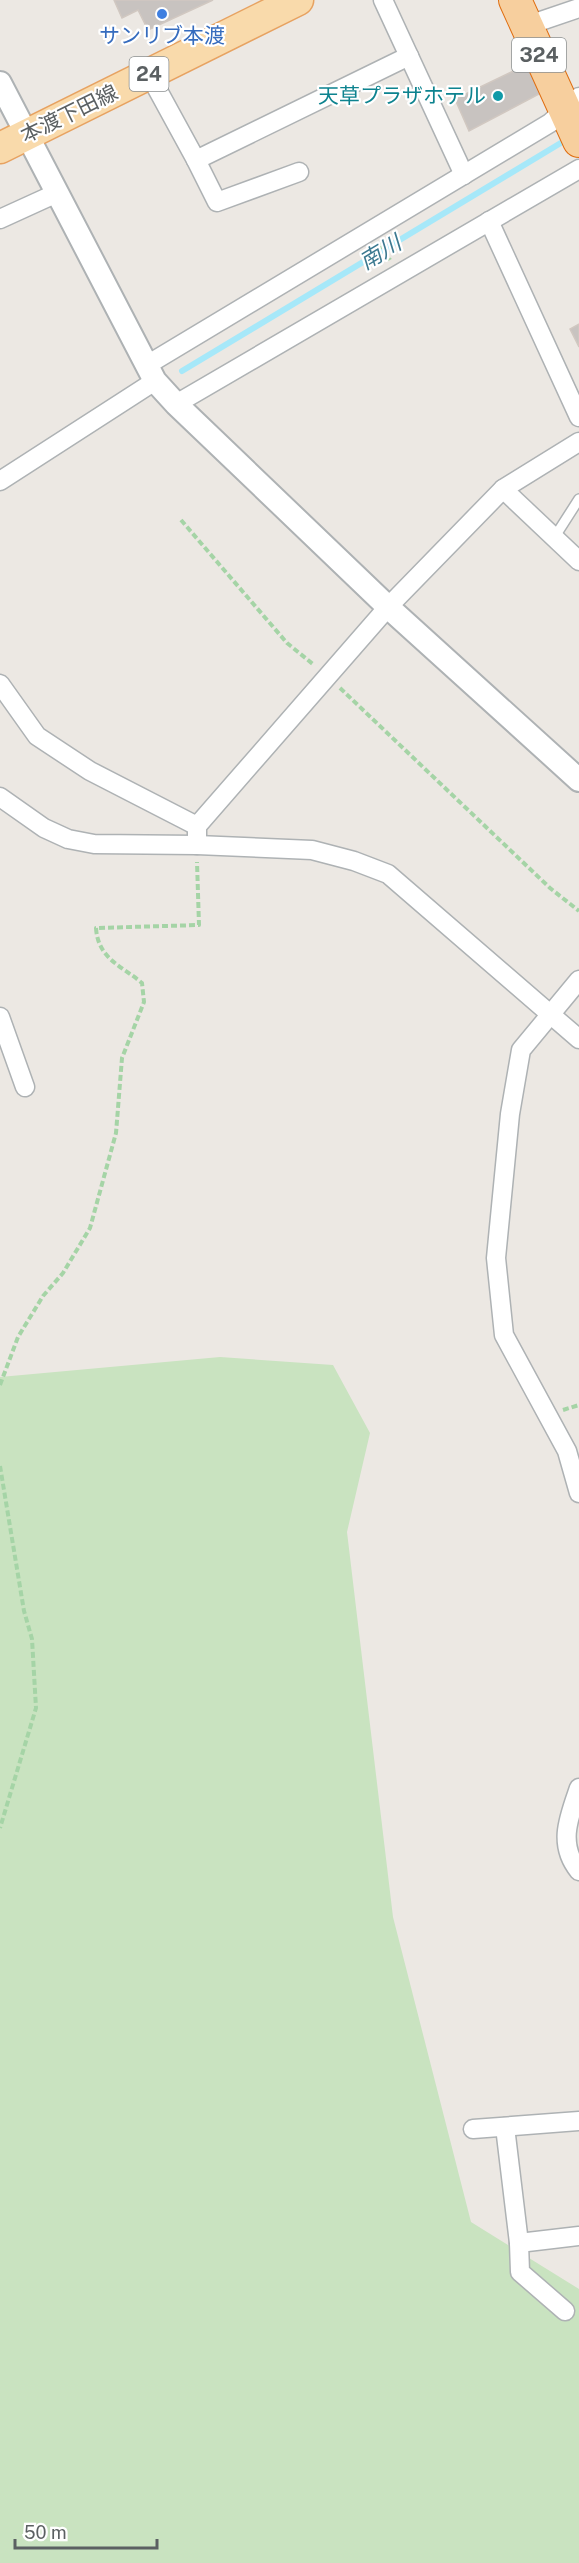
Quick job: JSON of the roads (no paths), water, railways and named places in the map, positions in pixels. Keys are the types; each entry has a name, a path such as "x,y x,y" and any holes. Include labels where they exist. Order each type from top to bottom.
{"highway":[{"name":"324","path":"520,13 573,117"}],"main road":[{"name":"本渡下田線","path":"0,148 298,0"}],"street":[{"path":"383,0 464,175"},
{"path":"520,13 579,8"},
{"path":"196,160 409,56"},
{"path":"149,74 217,202 299,172"},
{"path":"0,83 151,373 176,404 388,607 579,780"},
{"path":"0,481 151,373 464,175 550,123 573,117"},
{"path":"176,404 579,169"},
{"path":"0,219 57,193"},
{"path":"489,221 579,417"},
{"path":"197,844 197,826 388,607 503,489 579,442"},
{"path":"503,489 579,561"},
{"path":"0,684 37,736 90,771 197,826"},
{"path":"0,797 44,828 68,839 94,844 197,844 312,850 354,861 388,874 579,1039"},
{"path":"579,980 521,1050 510,1114 496,1258 504,1335 567,1451 579,1493"},
{"path":"0,1017 25,1087"},
{"path":"579,1788 567,1825 566,1838 571,1861 579,1871"},
{"path":"473,2129 579,2121"},
{"path":"554,2123 579,2128"},
{"path":"505,2127 519,2243 520,2272 565,2311"},
{"path":"519,2243 579,2236"}],"lane":[{"path":"554,538 579,499"}],"waterway":[{"name":"南川","path":"182,371 569,138"}],"place":[{"name":"サンリブ本渡","path":"162,14"},
{"name":"天草プラザホテル","path":"498,96"}]}
